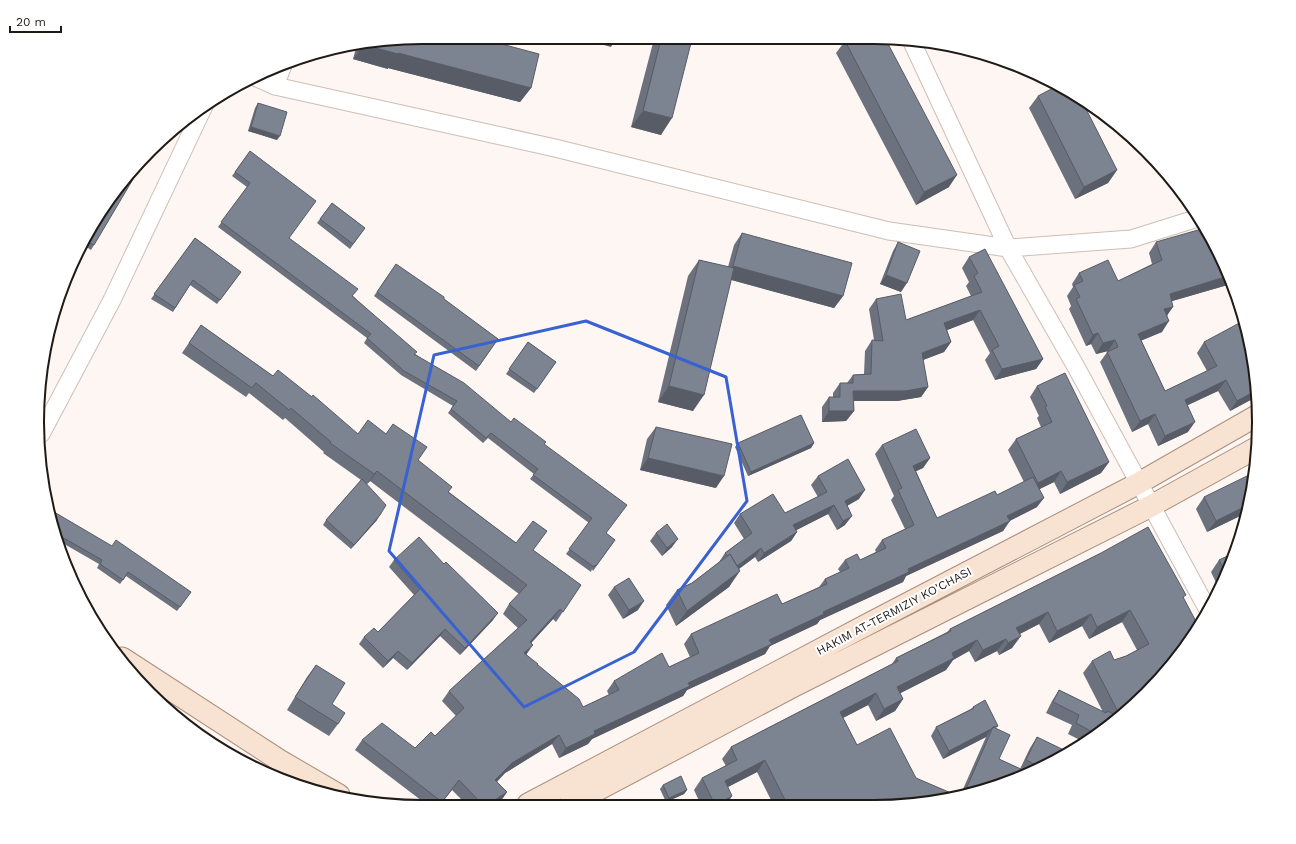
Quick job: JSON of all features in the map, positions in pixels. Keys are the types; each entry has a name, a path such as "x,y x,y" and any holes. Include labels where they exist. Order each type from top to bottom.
{"main road":[{"name":"HAKIM AT-TERMIZIY KO'CHASI","path":"536,800 1139,483 1252,419"},
{"name":"HAKIM AT-TERMIZIY KO'CHASI","path":"578,800 792,687 1151,506 1251,451"},
{"path":"133,665 279,760 326,788"}],"street":[{"path":"913,46 1008,248 1075,365 1205,604"},
{"path":"275,86 280,72"},
{"path":"262,80 275,86 555,148 889,231 1008,248 1131,239 1193,220"},
{"path":"44,430 112,300 199,117"}],"highlighted area":[{"path":"586,321 726,377 747,501 634,652 524,707 389,551 434,355"}],"building":[{"path":"422,44 501,44 539,54 531,88 372,47"},
{"path":"660,44 691,44 672,118 643,111"},
{"path":"847,44 888,45 957,175 924,192"},
{"path":"1052,89 1086,110 1117,170 1084,187 1038,96"},
{"path":"258,103 287,112 280,136 251,127"},
{"path":"250,151 316,201 289,238 358,289 352,296 417,352 414,354 464,383 511,422 514,418 546,442 544,444 627,505 606,533 615,540 596,566 595,565 594,567 569,549 592,518 533,475 538,469 491,433 486,438 451,409 457,401 404,371 367,338 371,334 221,222 250,183 235,172"},
{"path":"134,178 94,245 90,243 95,233 122,192"},
{"path":"332,203 365,228 353,244 320,219"},
{"path":"1199,230 1223,277 1170,294 1173,307 1164,309 1169,321 1138,334 1165,391 1217,366 1204,342 1239,323 1245,348 1251,393 1237,401 1226,380 1185,400 1195,422 1165,436 1155,414 1140,421 1107,352 1118,347 1115,340 1103,343 1098,333 1093,335 1076,299 1080,297 1074,285 1083,281 1079,273 1108,260 1118,281 1162,260 1156,242"},
{"path":"742,233 852,263 843,296 733,266"},
{"path":"195,238 241,272 220,300 193,280 175,308 154,294"},
{"path":"898,242 920,251 907,283 886,275"},
{"path":"985,249 1043,359 1002,369 992,350 999,346 980,310 944,323 951,342 922,353 928,387 905,391 853,391 854,411 829,411 829,397 840,397 840,383 853,383 853,375 871,374 872,340 883,341 876,299 901,294 906,320 982,292 974,276 978,273 969,257"},
{"path":"699,260 734,268 704,395 669,386"},
{"path":"396,264 444,297 444,299 498,339 479,366 377,292"},
{"path":"201,325 273,376 278,370 312,397 313,395 358,434 368,420 386,434 393,424 427,447 418,460 452,487 448,492 516,543 533,521 547,531 533,550 581,585 563,612 560,609 530,642 533,645 524,653 579,699 583,707 619,690 614,681 662,653 669,667 699,653 691,634 777,594 782,604 827,584 825,579 849,568 845,560 857,554 860,560 886,548 882,540 914,525 898,490 902,488 882,445 916,429 930,458 913,466 937,518 995,491 997,495 1033,477 1044,498 1007,516 1010,521 908,569 909,572 823,612 824,614 769,640 772,644 688,683 690,686 594,731 595,734 566,748 559,735 512,763 495,780 507,792 495,800 478,800 459,780 444,800 439,800 362,740 382,723 415,748 431,732 435,736 464,708 449,691 527,620 509,604 527,585 377,471 374,474 330,443 331,442 291,408 289,410 256,383 252,388 189,343"},
{"path":"528,342 556,362 537,389 509,369"},
{"path":"1065,373 1109,462 1067,482 1061,471 1038,483 1016,439 1052,422 1045,407 1047,406 1037,386"},
{"path":"801,415 814,443 751,472 738,443"},
{"path":"656,427 732,444 724,476 648,458"},
{"path":"848,459 865,490 845,501 852,516 843,521 834,505 793,525 797,532 764,553 761,548 737,566 730,554 728,556 725,553 752,533 740,514 773,494 785,513 827,492 818,476"},
{"path":"1247,476 1248,478 1242,508 1216,521 1204,497"},
{"path":"362,479 386,505 380,515 354,545 326,520"},
{"path":"55,513 112,546 116,540 191,592 180,607 128,572 123,580 100,564 102,560 62,537"},
{"path":"667,524 678,539 667,548 656,533"},
{"path":"1148,527 1186,595 1183,597 1195,620 1174,652 1158,671 1117,711 1092,661 1110,651 1114,660 1126,656 1149,644 1130,610 1097,627 1091,614 1057,631 1048,612 1016,628 1021,636 1008,643 1006,639 983,650 977,640 952,653 954,658 897,687 903,699 884,709 876,693 840,712 857,745 890,728 916,778 950,793 899,799 785,800 765,760 725,781 732,796 724,800 713,800 702,778 737,760 731,747 898,661 896,658 951,631 950,629 1101,553"},
{"path":"419,537 444,564 446,562 498,613 465,648 445,629 412,663 398,651 388,661 364,637 374,628 378,632 420,589 394,560"},
{"path":"730,554 740,571 687,611 677,590 692,583"},
{"path":"1227,556 1223,568 1219,560"},
{"path":"629,578 644,601 629,610 614,587"},
{"path":"316,665 345,683 332,704 345,713 338,724 295,697"},
{"path":"1059,690 1106,713 1107,711 1114,714 1091,731 1076,723 1079,715 1053,702"},
{"path":"985,700 998,726 993,727 949,751 936,727 974,708 973,707"},
{"path":"993,727 1010,735 999,759 1022,770 996,780 966,788"},
{"path":"1037,737 1062,749 1034,764 1026,760"},
{"path":"681,776 687,790 669,798 663,785"}]}
